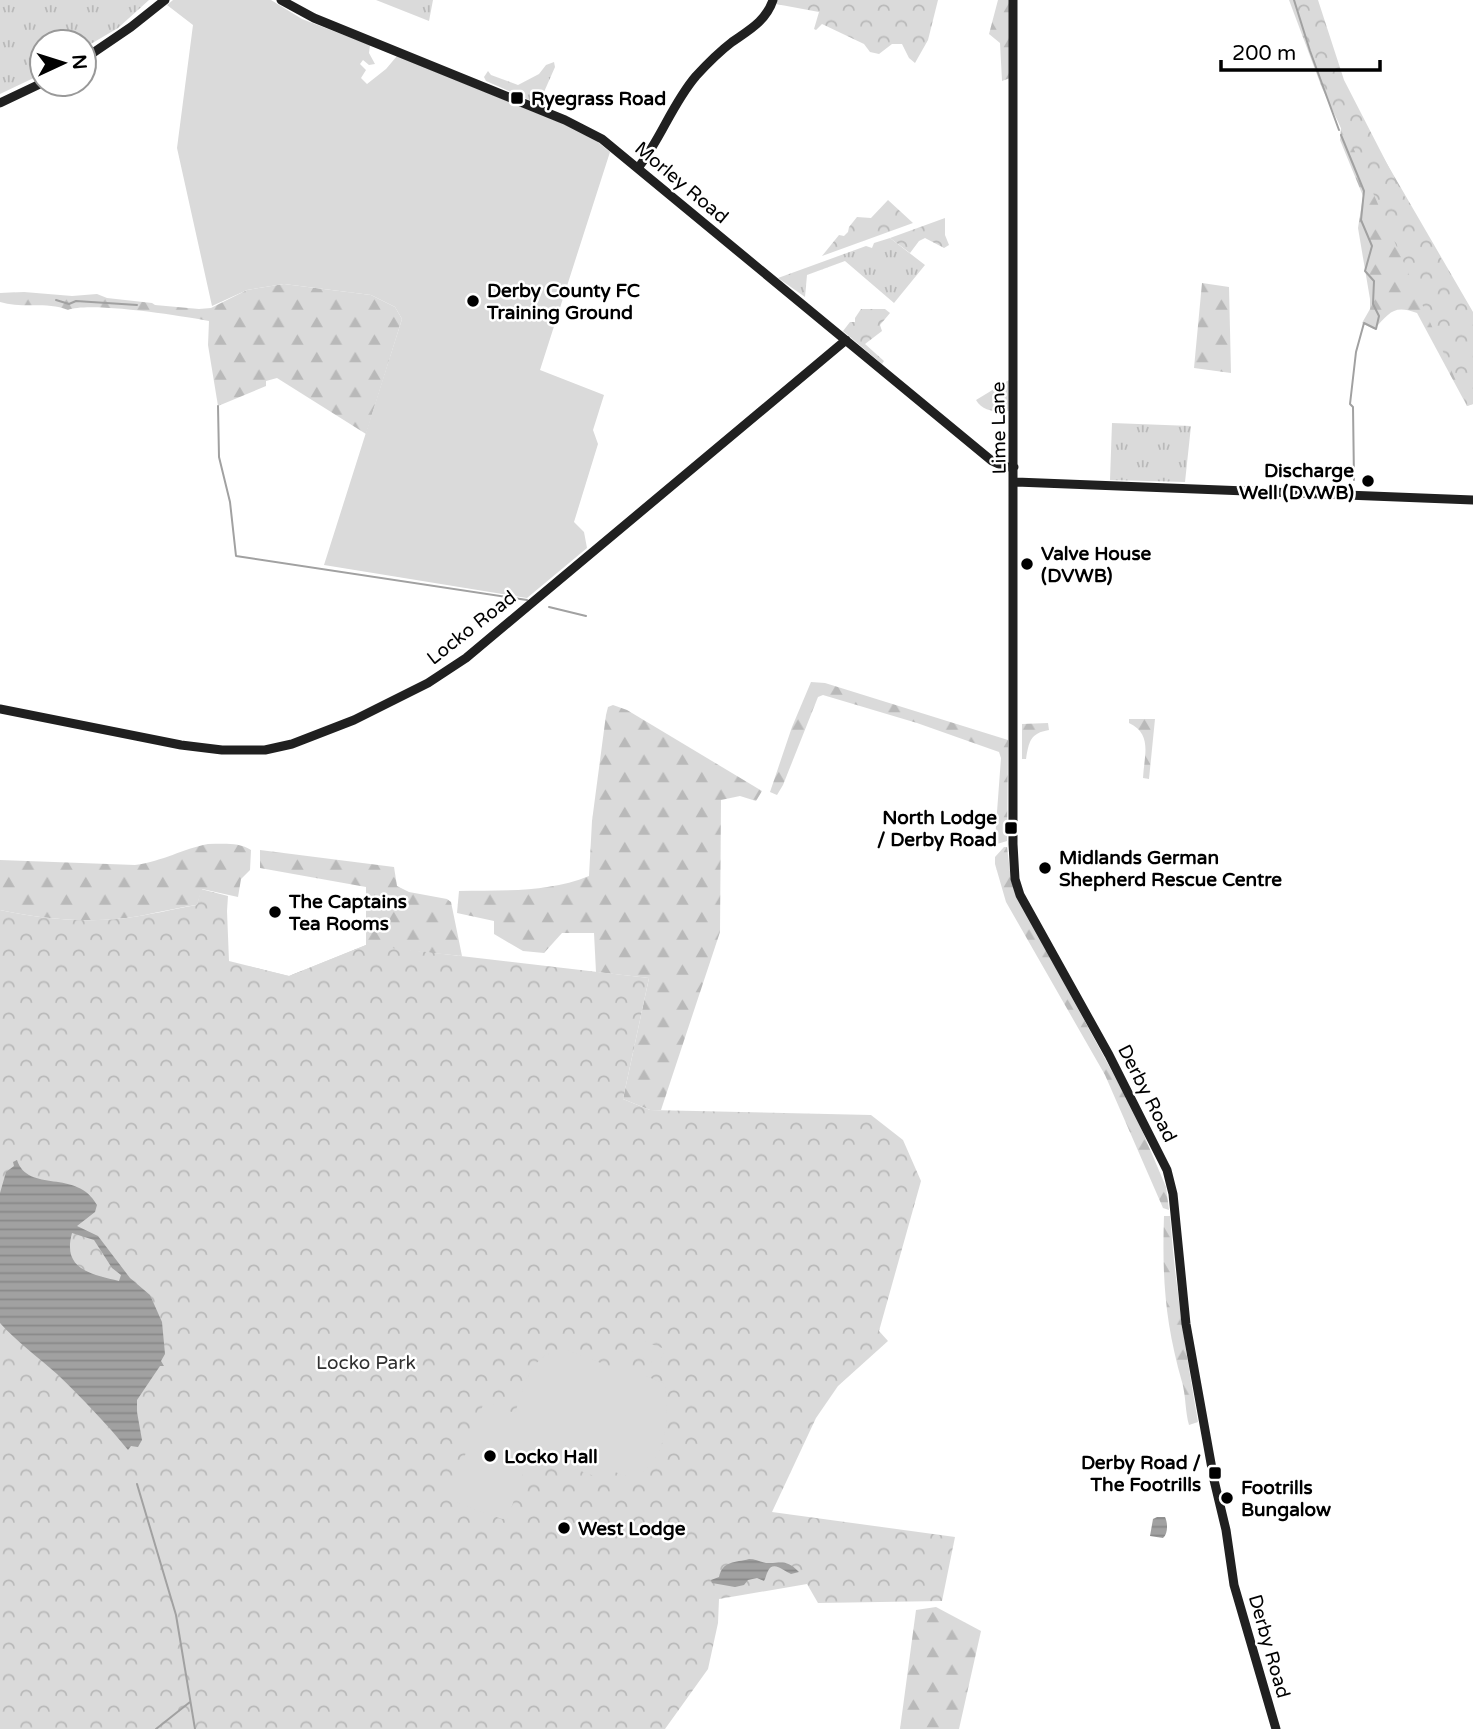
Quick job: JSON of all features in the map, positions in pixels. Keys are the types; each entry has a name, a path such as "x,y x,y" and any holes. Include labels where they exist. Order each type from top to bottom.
{"street":[{"path":"98,49 165,0"},
{"name":"Morley Road","path":"281,0 314,18 565,120 602,139 992,461 1005,467 1014,467"},
{"path":"638,168 649,153 667,117 696,76 725,48 759,23 773,0"},
{"name":"Lime Lane","path":"1013,0 1014,482 1473,500"},
{"path":"0,103 28,90"},
{"name":"Locko Road","path":"0,709 181,745 243,751 265,750 292,744 354,720 428,683 466,658 846,340"},
{"name":"Derby Road","path":"1014,482 1013,844 1016,879 1028,910 1110,1055 1167,1170 1173,1194 1186,1324 1234,1585 1276,1729"}],"green space":[{"path":"0,0 149,0 118,28 98,40 98,28 28,28 28,81 0,94"},
{"name":"Derby County FC Training Ground","path":"173,0 271,0 302,19 370,45 369,53 375,64 369,65 363,60 360,64 366,70 361,78 367,84 397,56 588,134 610,152 540,370 604,395 593,430 598,444 574,522 584,532 587,548 527,598 324,565 402,319 395,307 371,295 284,284 247,290 212,306 177,148 193,25 167,5"},
{"path":"376,0 433,0 429,21"},
{"path":"777,0 938,0 928,40 915,63 909,58 902,44 892,44 879,54 870,52 864,44 822,24 814,29 819,12 776,4"},
{"path":"998,0 1010,0 1010,78 1002,81 1000,43 989,34"},
{"path":"1289,0 1318,0 1344,80 1399,187 1473,313 1473,404 1467,406 1344,127 1341,128 1322,88"},
{"path":"1292,0 1473,312 1473,404 1467,406 1417,313 1397,310 1374,329 1362,323 1370,309 1358,228 1363,196 1340,140 1341,128"},
{"path":"554,62 555,67 544,92 547,94 545,107 486,81 484,77 488,71 491,75 518,85"},
{"path":"888,200 913,223 822,256 839,235 844,236 848,232 857,217 871,218"},
{"path":"945,218 945,235 949,245 944,248 925,238 919,241 910,253 890,238"},
{"path":"890,238 925,265 894,303 845,261 807,275 805,297 778,278 866,246 872,248 874,243"},
{"path":"1202,283 1229,287 1231,373 1194,368"},
{"path":"284,284 371,295 395,307 402,319 366,434 277,378 266,381 266,386 218,406 208,345 209,321 115,308 68,310 0,302 0,293 72,296 97,294 107,298 199,309 211,308 247,290"},
{"path":"861,309 885,309 890,313 880,325 882,331 865,344 884,361 882,364 843,331 850,322 855,322"},
{"path":"1009,380 1009,411 986,409 976,400"},
{"path":"1112,423 1191,426 1185,482 1110,480"},
{"path":"811,682 825,683 1008,740 1007,841 997,844 995,839 1001,758 999,752 917,723 823,695 818,697 783,785 777,795 770,792"},
{"path":"613,705 627,710 762,791 756,801 740,796 721,800 720,932 661,1110 650,1110 623,1099 649,978 596,972 594,933 562,933 544,953 523,951 494,934 494,921 457,913 459,891 541,888 589,876 592,821 606,715 608,707"},
{"path":"1129,719 1155,719 1149,779 1143,778 1144,739 1137,728 1129,723"},
{"path":"1048,723 1049,730 1034,736 1026,759 1022,759 1022,724"},
{"path":"208,844 236,845 251,850 250,870 241,879 238,897 202,889 197,905 135,917 94,920 32,916 0,910 0,860 135,865"},
{"path":"1007,847 1011,880 1017,896 1135,1114 1166,1187 1169,1210 1163,1208 1105,1075 1006,902 995,864 995,857"},
{"path":"260,850 394,867 397,886 409,892 451,902 462,956 391,949 305,996 248,966 289,976 366,945 366,887 260,868"},
{"name":"Locko Park","path":"201,889 228,896 229,961 289,976 366,945 649,978 623,1099 650,1110 871,1115 903,1140 921,1181 879,1331 888,1341 838,1386 816,1418 772,1512 955,1537 942,1601 818,1603 807,1584 719,1599 718,1623 708,1669 665,1729 0,1729 0,910 63,919 126,918 197,905"},
{"path":"1164,1216 1170,1216 1181,1319 1198,1422 1189,1425 1166,1300"},
{"path":"637,1339 665,1349 659,1365 632,1354"},
{"path":"566,1350 665,1384 667,1412 664,1437 646,1470 635,1479 612,1471 594,1476 530,1452 508,1518 502,1519 449,1500 484,1402 495,1403 497,1407 515,1413 526,1381 537,1363 544,1356"},
{"path":"936,1607 981,1631 959,1729 900,1729 916,1610"}],"shaded area":[{"path":"17,1160 31,1176 66,1183 88,1194 97,1205 95,1212 77,1226 98,1236 130,1278 150,1295 162,1322 165,1354 161,1361 164,1366 160,1366 137,1400 142,1440 138,1447 131,1446 128,1450 57,1374 0,1323 0,1193 6,1172 14,1166 13,1162","holes":["72,1233 94,1240 112,1268 121,1275 119,1281 98,1276 75,1262 71,1255"]},
{"path":"1153,1519 1166,1519 1167,1531 1163,1538 1150,1536"},
{"path":"749,1559 766,1563 786,1563 799,1572 791,1574 773,1566 764,1581 757,1578 735,1587 712,1583 711,1580 719,1577 727,1565"}],"waterway":[{"path":"1294,0 1339,130"},
{"path":"1341,135 1364,191 1361,220 1372,246 1365,271 1374,281 1373,304 1379,316 1376,329 1364,323 1356,352 1350,404 1353,407 1354,480"},
{"path":"56,300 69,304 76,301 137,305"},
{"path":"218,406 219,457 230,502 236,556 527,600"},
{"path":"549,607 586,616"},
{"path":"137,1484 176,1615 195,1729"},
{"path":"156,1729 190,1702"}],"place":[{"name":"Ryegrass Road","path":"517,98"},
{"name":"Derby County FC Training Ground","path":"473,301"},
{"name":"Discharge Well (DVWB)","path":"1368,481"},
{"name":"Valve House (DVWB)","path":"1027,564"},
{"name":"North Lodge / Derby Road","path":"1011,828"},
{"name":"Midlands German Shepherd Rescue Centre","path":"1045,868"},
{"name":"The Captains Tea Rooms","path":"275,912"},
{"name":"Locko Hall","path":"490,1456"},
{"name":"Derby Road / The Footrills","path":"1215,1473"},
{"name":"Footrills Bungalow","path":"1227,1498"},
{"name":"West Lodge","path":"564,1528"}]}
